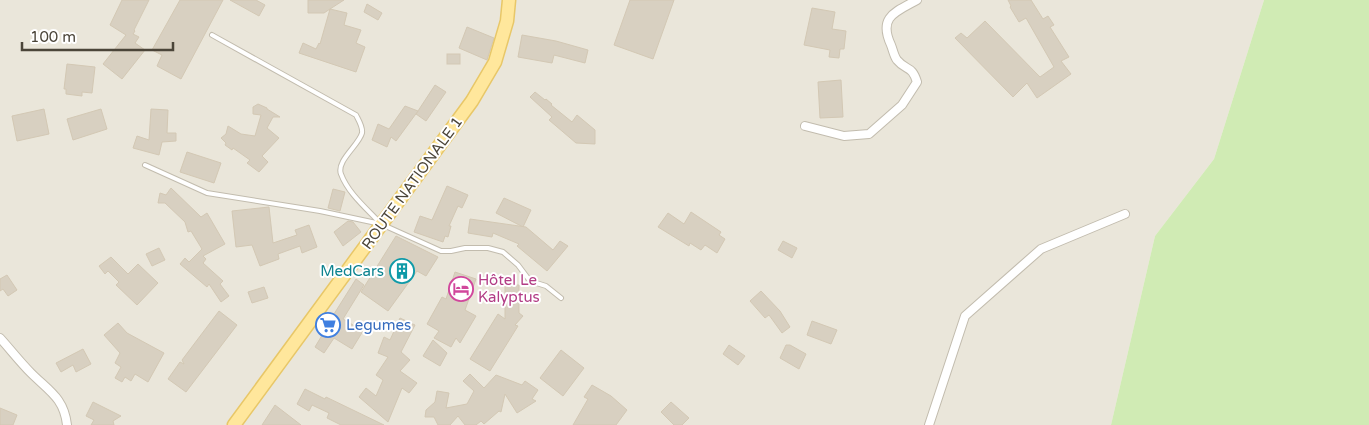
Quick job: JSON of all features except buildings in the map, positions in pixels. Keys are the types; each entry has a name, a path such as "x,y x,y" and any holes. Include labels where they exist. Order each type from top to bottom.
{"main road":[{"name":"ROUTE NATIONALE 1","path":"234,425 472,101 495,62 507,21 509,0"}],"street":[{"path":"805,126 844,136 869,134 902,105 916,82 914,72 897,60 885,33 887,22 894,13 917,0"},
{"path":"929,425 964,316 1041,249 1125,214"},
{"path":"0,338 30,372 58,398 66,413 67,425"}],"lane":[{"path":"212,35 356,115 361,124 362,134 341,165 340,172 351,191 381,224"},
{"path":"145,165 207,193 320,211 381,224 441,251 488,248 502,252 518,266 530,281 546,286 561,298"}],"shaded area":[{"path":"0,0 1264,0 1214,159 1155,236 1111,425 0,425"}],"green space":[{"path":"1264,0 1369,0 1369,425 1111,425 1155,236 1214,159"}],"place":[{"name":"MedCars","path":"402,271"},
{"name":"Hôtel Le Kalyptus","path":"461,289"},
{"name":"Legumes","path":"328,325"}]}
